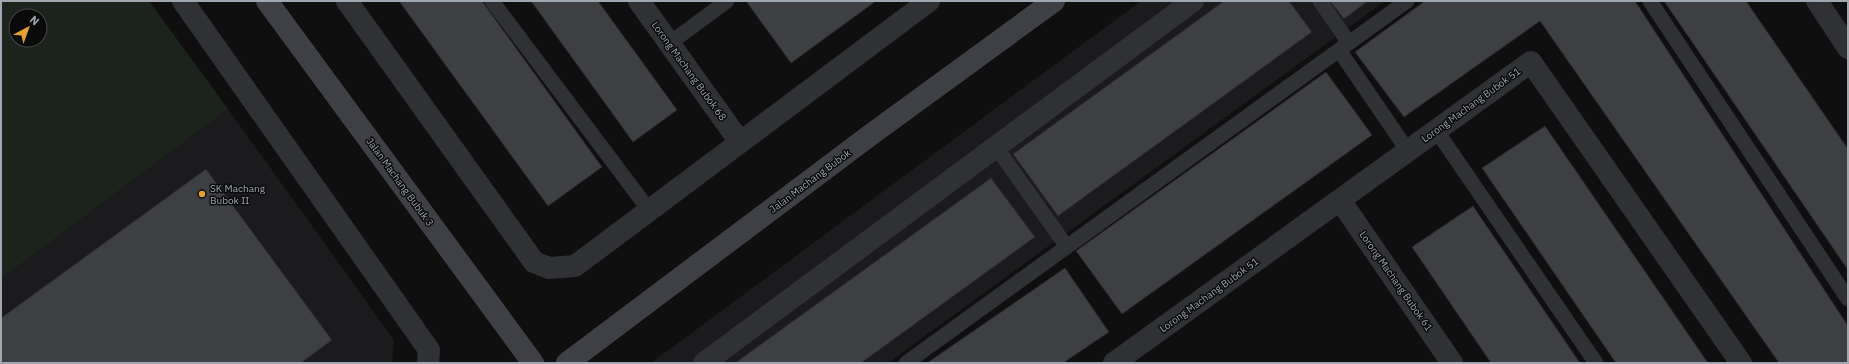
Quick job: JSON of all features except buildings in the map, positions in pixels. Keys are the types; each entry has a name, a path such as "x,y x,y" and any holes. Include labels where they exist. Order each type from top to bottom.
{"main road":[{"name":"Jalan Machang Bubok","path":"567,363 869,136 1054,1"},
{"name":"Jalan Machang Bubuk 3","path":"271,3 533,363"}],"street":[{"path":"183,1 429,350 428,363"},
{"path":"347,1 534,262 549,268 575,266 929,1"},
{"name":"Lorong Machang Bubok 68","path":"638,1 670,43 740,142"},
{"path":"704,363 1194,1"},
{"path":"1817,1 1848,48"},
{"name":"Lorong Machang Bubok 51","path":"1114,363 1531,62 1741,363"},
{"name":"Lorong Machang Bubok 61","path":"1340,200 1452,363"}],"lane":[{"path":"492,1 649,210"},
{"path":"670,43 727,1"},
{"path":"1320,1 1344,46 1408,151"},
{"path":"906,363 1407,1"},
{"path":"1650,1 1848,299"},
{"path":"1436,130 1596,363"},
{"path":"996,147 1067,247"}],"shaded area":[{"path":"1,1 149,1 228,109 1,279"},
{"path":"1141,1 1385,1 888,363 651,363"},
{"name":"SK Machang Bubok II","path":"228,109 394,340 392,363 1,363 1,279"}],"place":[{"name":"SK Machang Bubok II","path":"202,194"}]}
